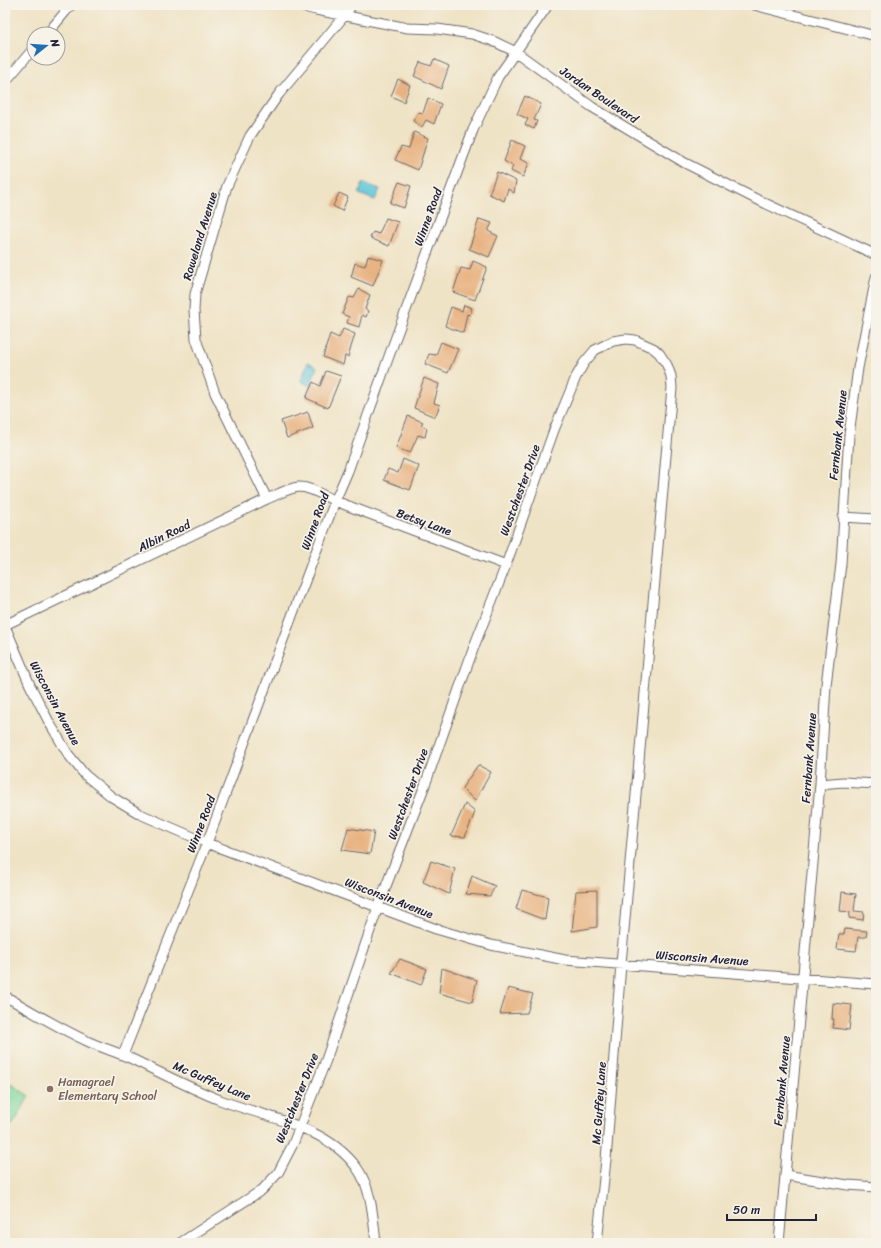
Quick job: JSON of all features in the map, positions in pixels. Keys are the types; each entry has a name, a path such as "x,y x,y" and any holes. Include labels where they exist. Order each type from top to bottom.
{"street":[{"path":"53,26 70,5"},
{"name":"Jordan Boulevard","path":"295,5 408,28 437,28 472,34 493,41 516,52 592,107 685,163 756,199 876,255"},
{"name":"Roweland Avenue","path":"267,499 216,393 196,339 194,310 195,294 228,186 250,136 279,94 352,5"},
{"name":"Winne Road","path":"123,1055 207,843 335,501 348,471 473,130 498,77 548,5"},
{"path":"754,5 876,36"},
{"path":"5,82 26,57"},
{"name":"Fernbank Avenue","path":"779,1243 820,784 826,684 840,564 850,427 858,368 876,277"},
{"name":"Westchester Drive","path":"180,1243 262,1190 278,1173 293,1144 326,1060 378,907 425,785 554,430 576,377 584,363 596,350 613,341 626,339 635,340 653,348 659,353 667,365 671,376 672,388 621,964"},
{"name":"Albin Road","path":"5,626 288,490 300,487 312,490 335,501"},
{"name":"Betsy Lane","path":"335,501 506,565"},
{"path":"843,517 876,519"},
{"name":"Wisconsin Avenue","path":"5,626 30,685 49,722 68,754 85,776 112,797 140,814 207,843 436,929 491,945 565,960 876,984"},
{"path":"820,784 843,782 876,784"},
{"name":"Mc Guffey Lane","path":"596,1243 606,1160 621,964"},
{"name":"Mc Guffey Lane","path":"5,996 46,1021 88,1042 123,1055 220,1100 300,1126 332,1144 357,1168 366,1185 371,1202 376,1243"},
{"path":"785,1175 848,1185 876,1187"}],"green space":[{"path":"5,1080 29,1096 16,1120 5,1133"}],"water":[{"path":"363,183 380,189 375,200 359,194"},
{"path":"308,362 317,367 310,386 301,381"}],"building":[{"path":"434,59 449,66 441,89 414,76 420,62 431,66"},
{"path":"398,79 410,85 404,102 391,96"},
{"path":"525,96 541,104 534,120 537,121 534,129 525,125 528,119 517,114"},
{"path":"428,98 441,104 434,124 426,120 422,127 413,121 418,112 423,113"},
{"path":"414,132 428,138 418,170 395,160 401,147 409,149"},
{"path":"512,140 525,146 520,159 529,163 523,177 511,171 513,166 504,161"},
{"path":"497,172 516,181 514,193 508,189 504,201 489,194"},
{"path":"399,182 411,186 404,208 390,203"},
{"path":"339,193 348,197 342,211 333,206"},
{"path":"386,218 398,222 389,246 370,238 373,232 379,234"},
{"path":"479,219 492,223 488,231 498,236 489,257 469,249"},
{"path":"368,256 383,260 373,286 351,277 355,263 365,266"},
{"path":"473,261 487,267 475,300 453,292 461,268 470,270"},
{"path":"359,289 370,295 365,309 368,311 366,317 362,315 359,327 347,323 349,317 342,314 349,297 354,298"},
{"path":"464,305 472,308 470,315 467,314 463,333 445,326 451,307 462,311"},
{"path":"343,329 355,334 348,357 345,356 343,365 323,357 330,334 339,338"},
{"path":"441,342 458,349 448,373 425,364 429,354 436,355"},
{"path":"326,371 341,376 328,408 306,398 313,382 320,386"},
{"path":"424,378 439,384 434,403 440,405 435,417 414,408"},
{"path":"308,412 313,428 287,438 281,421"},
{"path":"408,416 423,422 421,425 427,428 425,437 418,435 410,453 396,448"},
{"path":"403,459 419,466 410,490 384,480 388,469 398,473"},
{"path":"478,765 491,772 475,801 462,788"},
{"path":"465,804 475,812 465,837 451,836"},
{"path":"348,828 374,832 370,854 342,850"},
{"path":"431,861 455,869 449,894 423,882"},
{"path":"472,876 495,886 490,896 466,894"},
{"path":"522,890 548,897 545,920 516,909"},
{"path":"597,890 597,927 572,931 576,891"},
{"path":"842,892 856,894 854,911 864,912 863,920 849,918 850,912 840,911"},
{"path":"845,929 867,931 866,937 858,937 856,951 837,949 839,934 844,934"},
{"path":"400,959 427,969 421,985 391,973"},
{"path":"442,968 477,980 472,1002 439,993"},
{"path":"508,988 533,994 527,1013 500,1014"},
{"path":"833,1003 852,1005 849,1030 833,1028"}],"place":[{"name":"Hamagrael Elementary School","path":"50,1089"}]}
